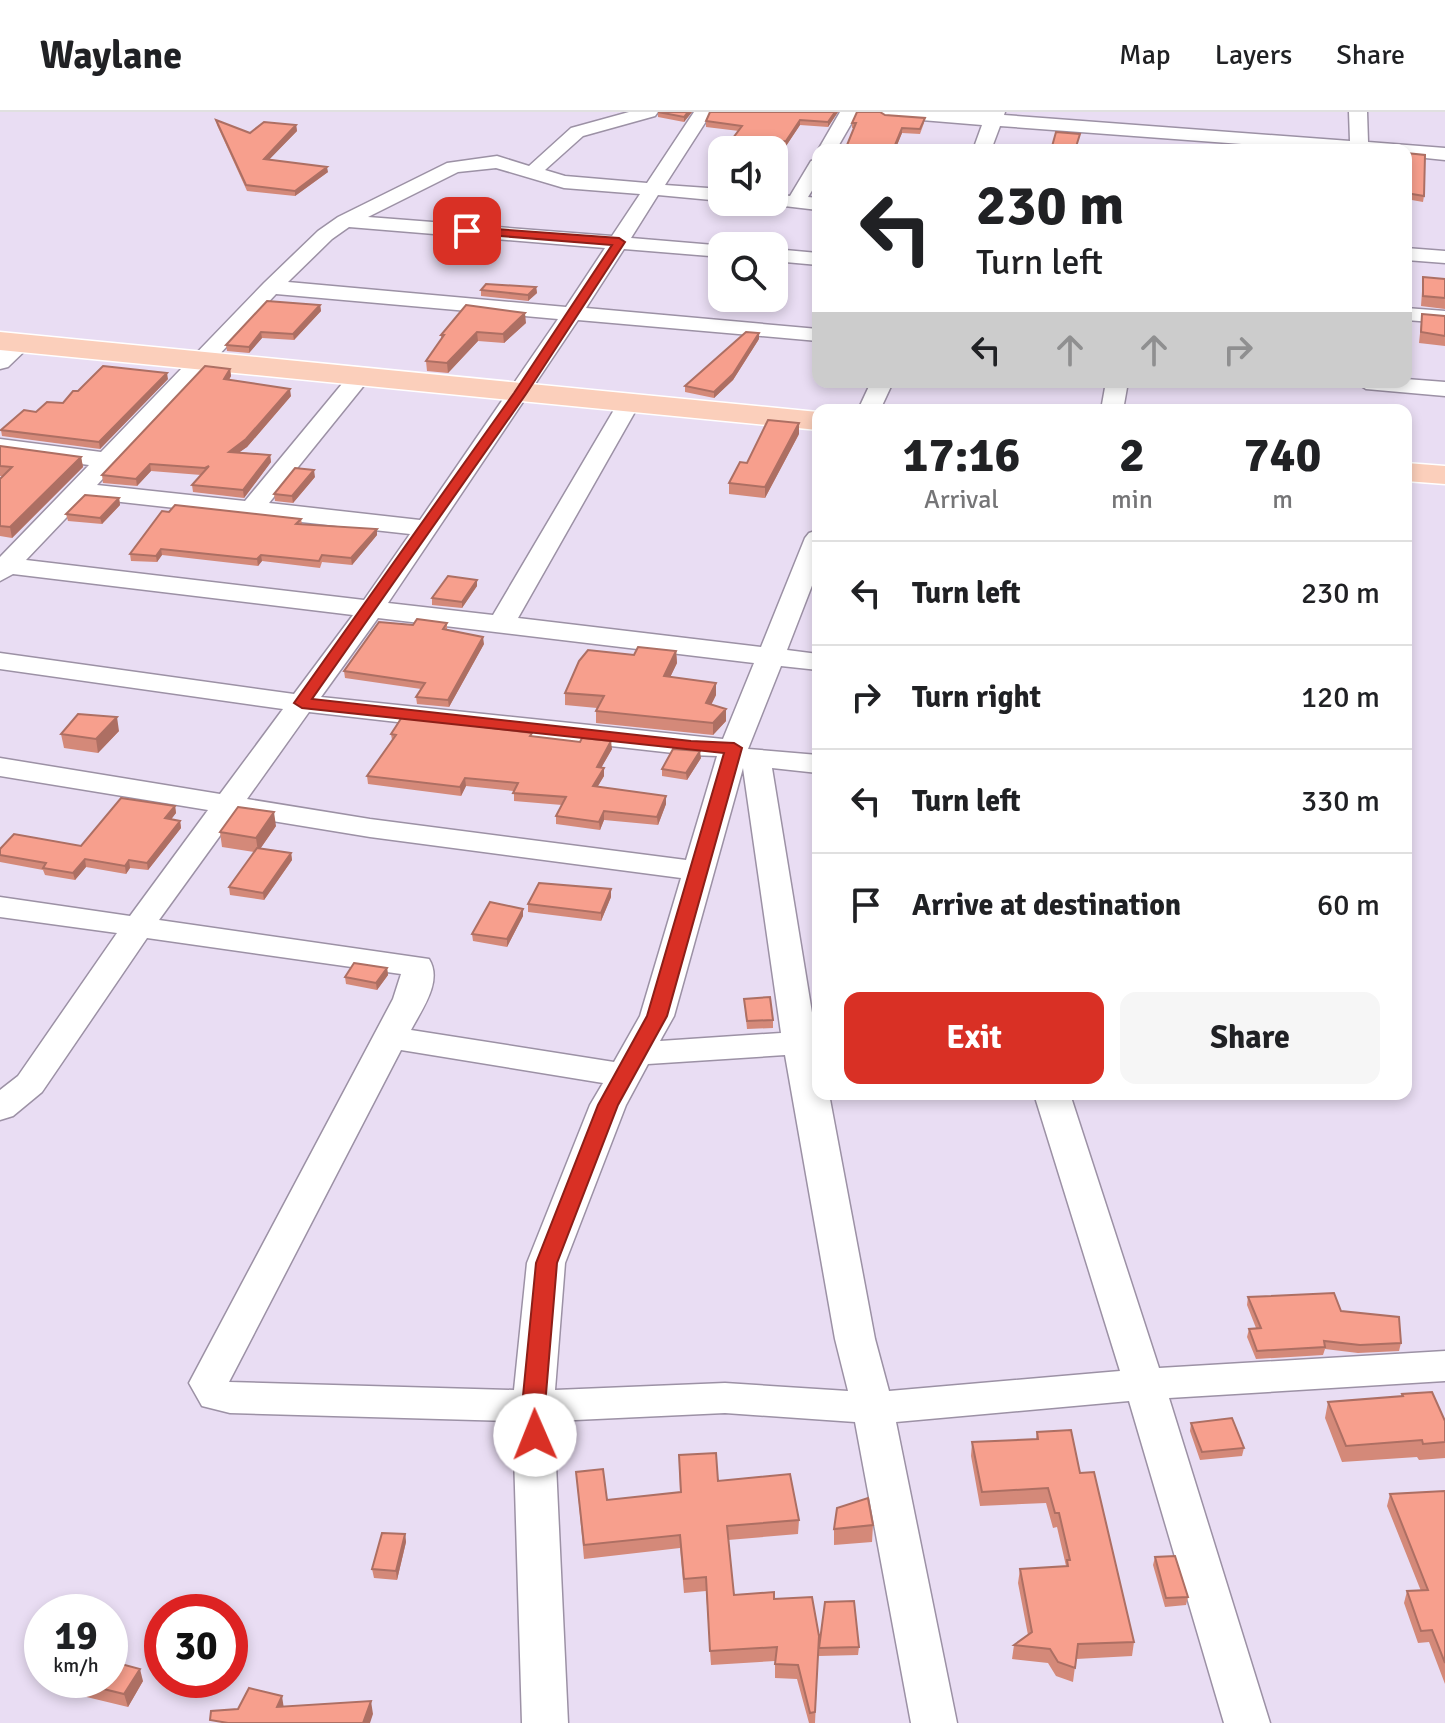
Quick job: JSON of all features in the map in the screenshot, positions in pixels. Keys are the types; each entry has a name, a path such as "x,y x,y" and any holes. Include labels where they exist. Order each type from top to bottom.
{"main road":[{"path":"12,341 520,394 812,420"},
{"path":"1412,472 1445,475"}],"street":[{"path":"532,173 568,137 591,127 649,112"},
{"path":"0,1108 30,1084 226,803 370,610 520,394 703,112"},
{"path":"830,144 849,112"},
{"path":"885,112 995,116 1170,142 1233,144"},
{"path":"1170,142 1176,112"},
{"path":"1358,112 1359,144"},
{"path":"984,144 995,116"},
{"path":"1412,151 1445,154"},
{"path":"2,568 271,287 325,235 345,221 454,167 497,162 564,182 708,194"},
{"path":"796,202 812,175"},
{"path":"788,201 812,203"},
{"path":"345,221 708,250"},
{"path":"1412,254 1445,257"},
{"path":"788,256 812,258"},
{"path":"271,287 812,334"},
{"path":"1412,314 1445,317"},
{"path":"0,362 12,341"},
{"path":"251,509 359,378"},
{"path":"1412,386 1445,389"},
{"path":"500,626 629,403"},
{"path":"0,446 107,460"},
{"path":"78,490 427,528"},
{"path":"545,1723 533,1406 546,1263 578,1176 629,1064 657,1016 699,871 741,754 771,657 812,553"},
{"path":"2,568 812,661"},
{"path":"0,661 302,703 691,746 812,763"},
{"path":"741,754 809,1043 812,1081"},
{"path":"0,767 370,828 699,871"},
{"path":"0,907 417,966 418,980 360,1100 209,1383 216,1395 230,1398 533,1406 725,1398 873,1408 1144,1384 1445,1366"},
{"path":"389,1037 629,1064 809,1043"},
{"path":"814,1100 855,1339 873,1408 934,1723"},
{"path":"1054,1100 1090,1206 1247,1723"}],"building":[{"path":"658,112 688,112 684,117"},
{"path":"710,112 835,112 828,122 800,120 788,138 734,136 742,126 706,121"},
{"path":"857,112 925,118 920,129 902,128 895,144 847,144 856,123 852,123"},
{"path":"216,120 250,133 264,122 296,125 264,159 327,167 295,191 246,185"},
{"path":"1056,132 1080,134 1077,144 1053,144"},
{"path":"1412,154 1425,155 1424,196 1412,194"},
{"path":"1423,277 1445,279 1445,298 1423,296"},
{"path":"486,284 536,287 528,295 481,290"},
{"path":"267,301 320,305 293,334 261,332 249,347 226,345"},
{"path":"466,305 525,313 503,334 477,332 447,363 426,361 444,335 441,335"},
{"path":"1422,314 1445,316 1445,336 1421,332"},
{"path":"746,332 759,333 733,374 714,392 685,386"},
{"path":"103,366 167,373 99,442 1,430 24,410 36,412 47,402 63,403"},
{"path":"205,366 230,369 224,379 290,389 246,439 229,452 270,455 243,490 192,485 209,466 150,464 136,479 102,475"},
{"path":"768,420 799,423 765,487 729,483 740,462 747,463"},
{"path":"0,446 81,457 10,527 0,526 0,479 12,467 0,466"},
{"path":"295,468 314,470 292,496 274,494"},
{"path":"85,495 119,498 100,518 66,514"},
{"path":"175,505 301,519 296,524 377,529 351,558 322,555 319,561 261,555 257,559 161,549 156,556 130,554 162,511 169,512"},
{"path":"448,576 477,580 462,602 432,598"},
{"path":"417,619 447,623 443,629 483,637 448,700 416,697 425,683 344,671 379,622 413,625"},
{"path":"638,647 676,651 664,676 716,683 706,703 726,709 713,723 596,711 604,696 565,693 579,661 588,650 634,655"},
{"path":"78,714 117,717 96,739 61,734"},
{"path":"402,717 580,742 582,738 611,741 597,767 604,768 593,786 666,796 657,817 604,811 599,822 556,816 566,797 513,793 518,783 465,778 460,787 367,776 396,735 391,734"},
{"path":"673,749 700,751 686,773 662,769"},
{"path":"121,798 175,806 165,818 180,821 147,863 129,860 125,866 85,859 73,873 43,868 46,863 0,855 0,849 14,834 81,846"},
{"path":"238,807 274,812 256,838 220,832"},
{"path":"257,848 291,853 263,893 229,887"},
{"path":"539,883 611,889 601,913 528,904"},
{"path":"490,902 523,909 507,939 472,934"},
{"path":"354,963 387,968 376,983 345,977"},
{"path":"770,997 773,1020 747,1021 744,999"},
{"path":"1334,1293 1341,1311 1399,1317 1401,1343 1360,1345 1324,1341 1325,1347 1257,1351 1249,1329 1261,1328 1248,1297"},
{"path":"1432,1392 1445,1421 1445,1442 1423,1444 1422,1440 1346,1446 1328,1402 1403,1396"},
{"path":"1232,1418 1244,1448 1202,1452 1191,1423"},
{"path":"1071,1430 1080,1473 1094,1472 1134,1642 1078,1644 1075,1668 1058,1662 1050,1649 1014,1645 1032,1632 1020,1569 1068,1566 1067,1560 1070,1560 1059,1513 1055,1513 1048,1488 982,1492 972,1442 1038,1439 1037,1432"},
{"path":"716,1453 718,1481 790,1474 799,1520 727,1526 734,1595 774,1592 774,1599 812,1597 819,1636 815,1712 810,1713 798,1665 775,1664 777,1647 710,1651 706,1577 684,1579 680,1535 584,1545 576,1472 603,1469 607,1500 681,1492 679,1455"},
{"path":"1445,1491 1445,1663 1432,1630 1421,1631 1407,1591 1428,1590 1390,1494"},
{"path":"868,1498 873,1525 834,1529 837,1508"},
{"path":"382,1533 405,1534 396,1571 372,1569"},
{"path":"1175,1556 1188,1597 1166,1598 1155,1557"},
{"path":"854,1601 859,1647 819,1648 825,1602"},
{"path":"128,1666 140,1669 128,1688"},
{"path":"248,1690 282,1696 277,1707 371,1701 363,1723 228,1723 210,1720 211,1711 238,1709 244,1698 248,1698"}],"route":[{"path":"467,231 619,242 520,394 302,703 691,746 734,748 657,1016 608,1105 546,1263 533,1406 535,1435"}]}
